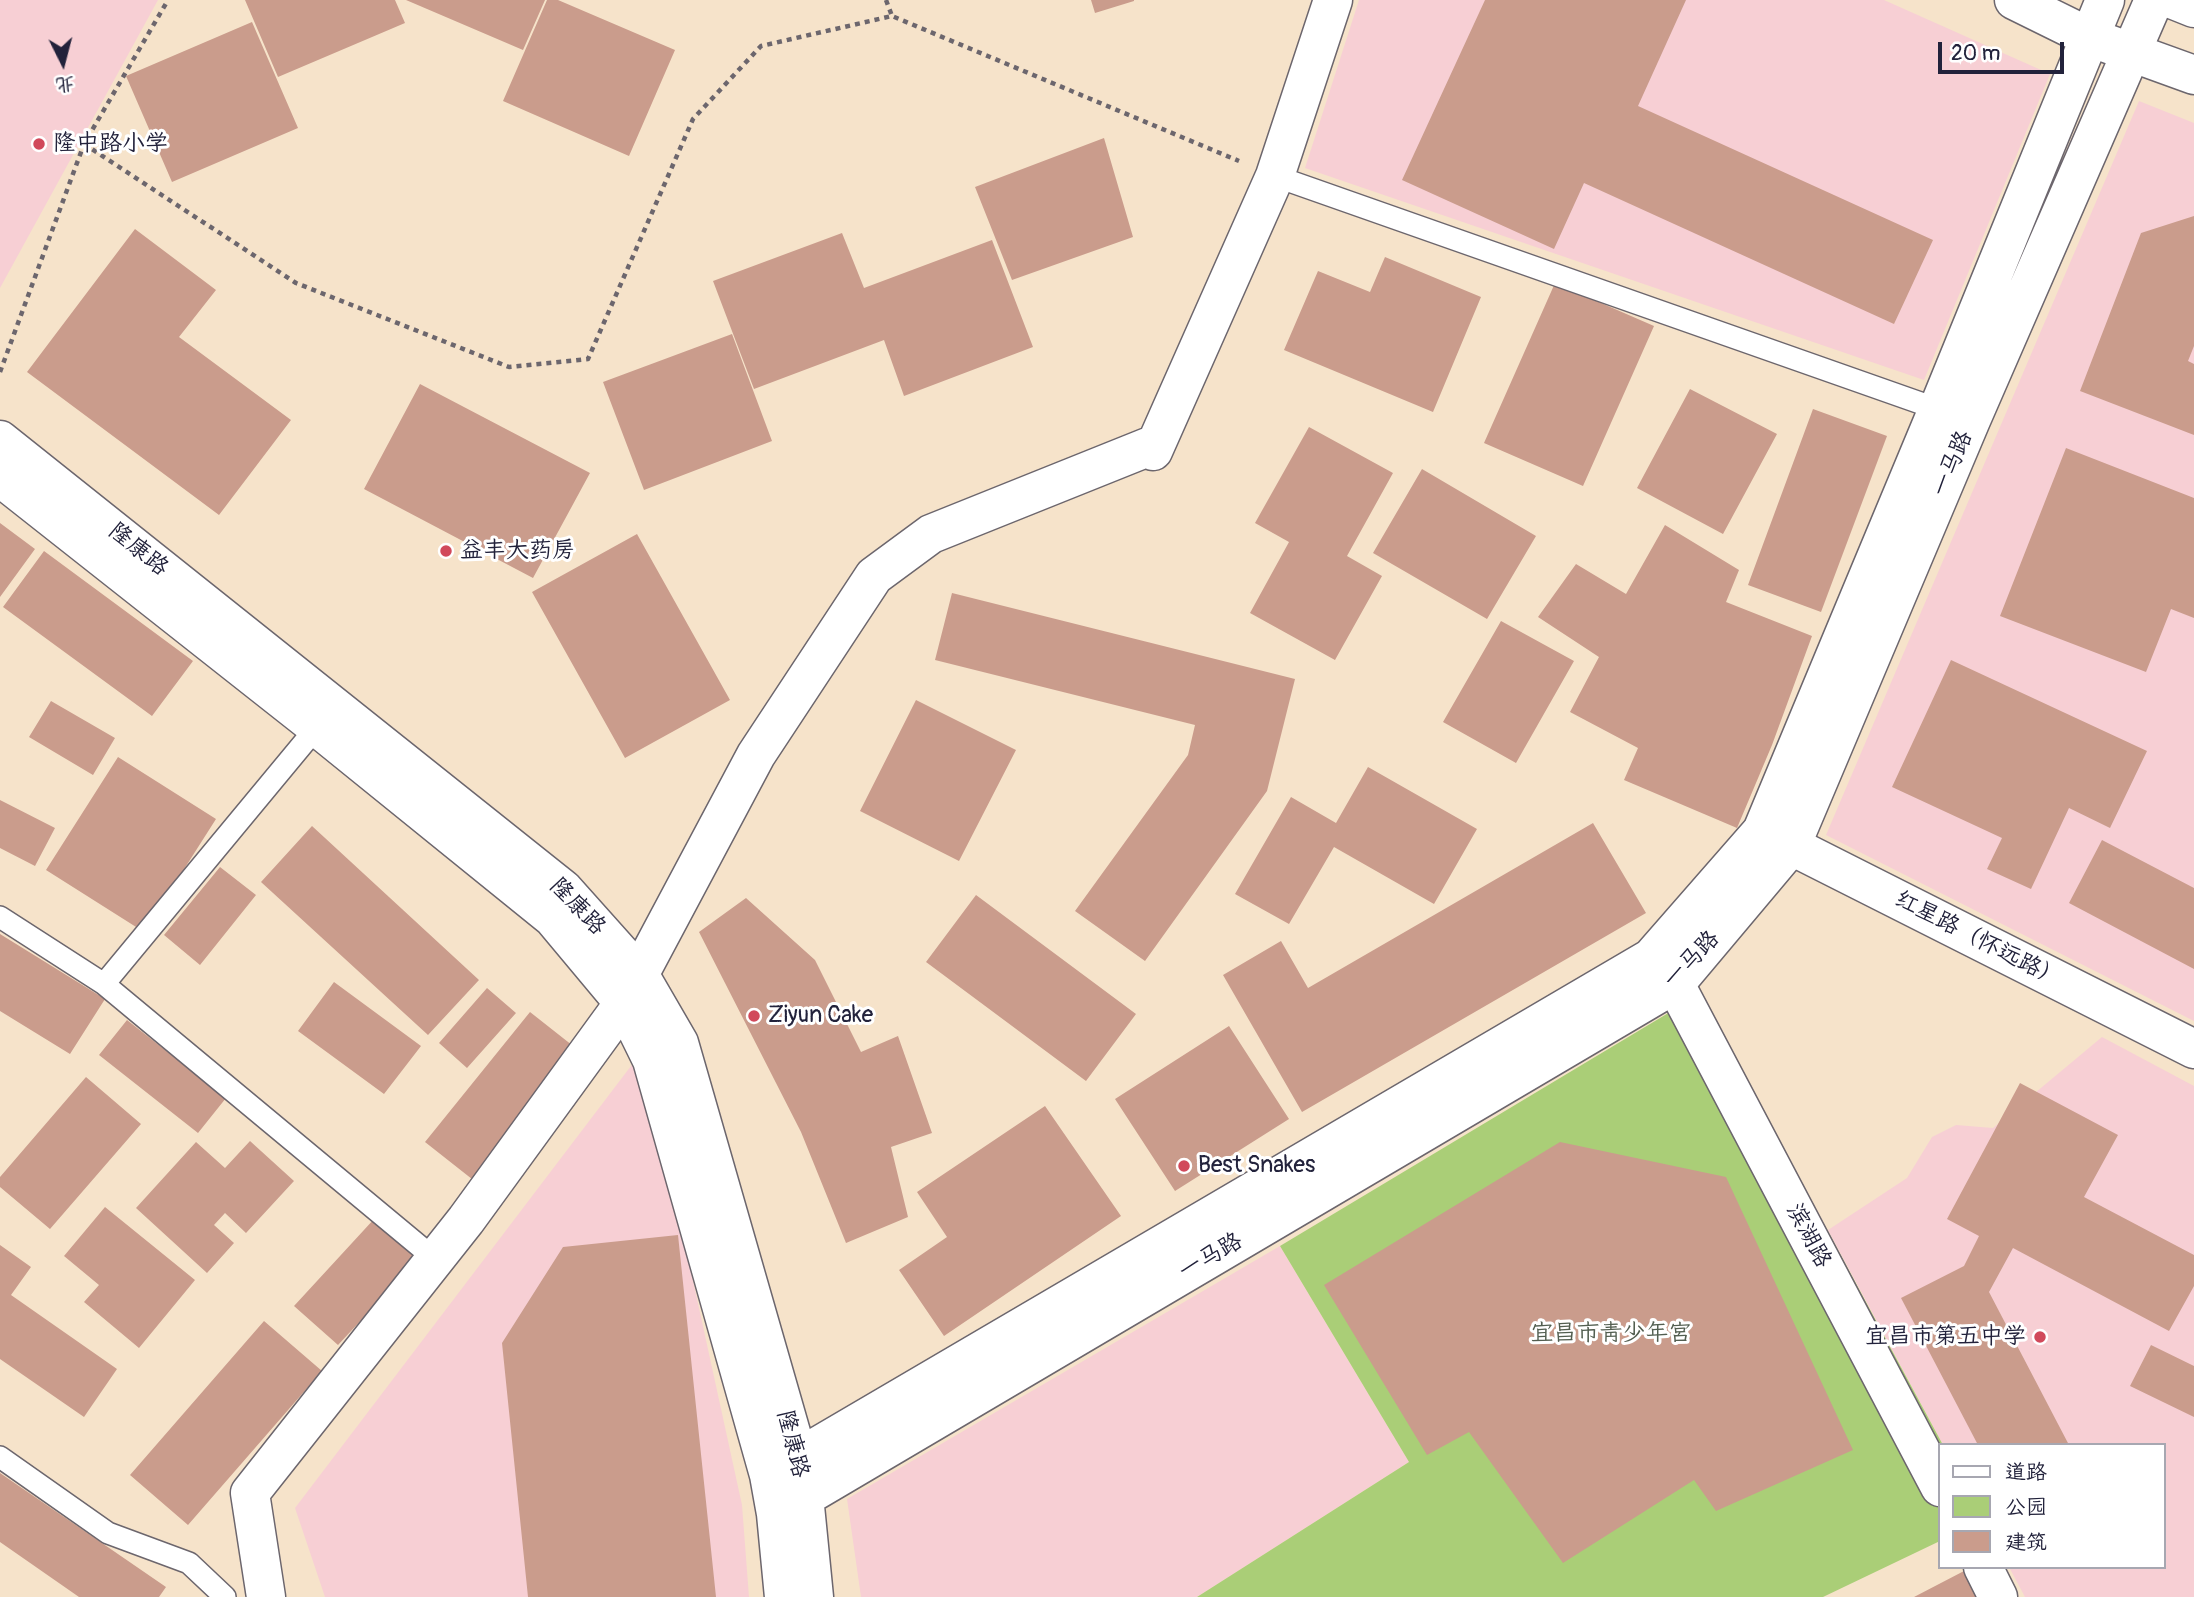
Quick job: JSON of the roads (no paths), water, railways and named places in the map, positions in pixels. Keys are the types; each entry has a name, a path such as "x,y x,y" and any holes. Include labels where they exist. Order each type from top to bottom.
{"main road":[{"path":"266,1597 250,1493 435,1259 632,989 756,755 874,576 931,534 1148,447 1153,451 1275,176 1333,0"},
{"path":"2014,0 2089,37 2194,75"},
{"name":"一马路","path":"1955,415 2089,37 2105,0"},
{"name":"一马路","path":"790,1505 1675,984 1777,838 1955,415 2154,0"},
{"path":"2174,0 2194,8"},
{"name":"隆康路","path":"0,440 563,889 632,989 652,1060 783,1466 790,1505 814,1597"},
{"name":"隆康路","path":"0,477 317,727 553,918 632,989"},
{"name":"一马路","path":"783,1466 1651,958 1777,838"},
{"name":"红星路（怀远路）","path":"1777,838 2194,1049"},
{"name":"滨湖路","path":"1675,984 1938,1483"},
{"name":"隆康路","path":"783,1597 790,1505"},
{"path":"1984,1569 1998,1597"}],"lane":[{"path":"1275,176 1955,415"},
{"path":"104,984 317,727"},
{"path":"0,917 104,984 435,1259"},
{"path":"0,1457 108,1533 189,1563 225,1597"}],"place":[{"name":"隆中路小学","path":"39,144"},
{"name":"益丰大药房","path":"446,551"},
{"name":"Ziyun Cake","path":"754,1016"},
{"name":"Best Snakes","path":"1184,1166"},
{"name":"宜昌市第五中学","path":"2040,1337"}],"park label":[{"name":"宜昌市青少年宫","path":"1611,1334"}]}
